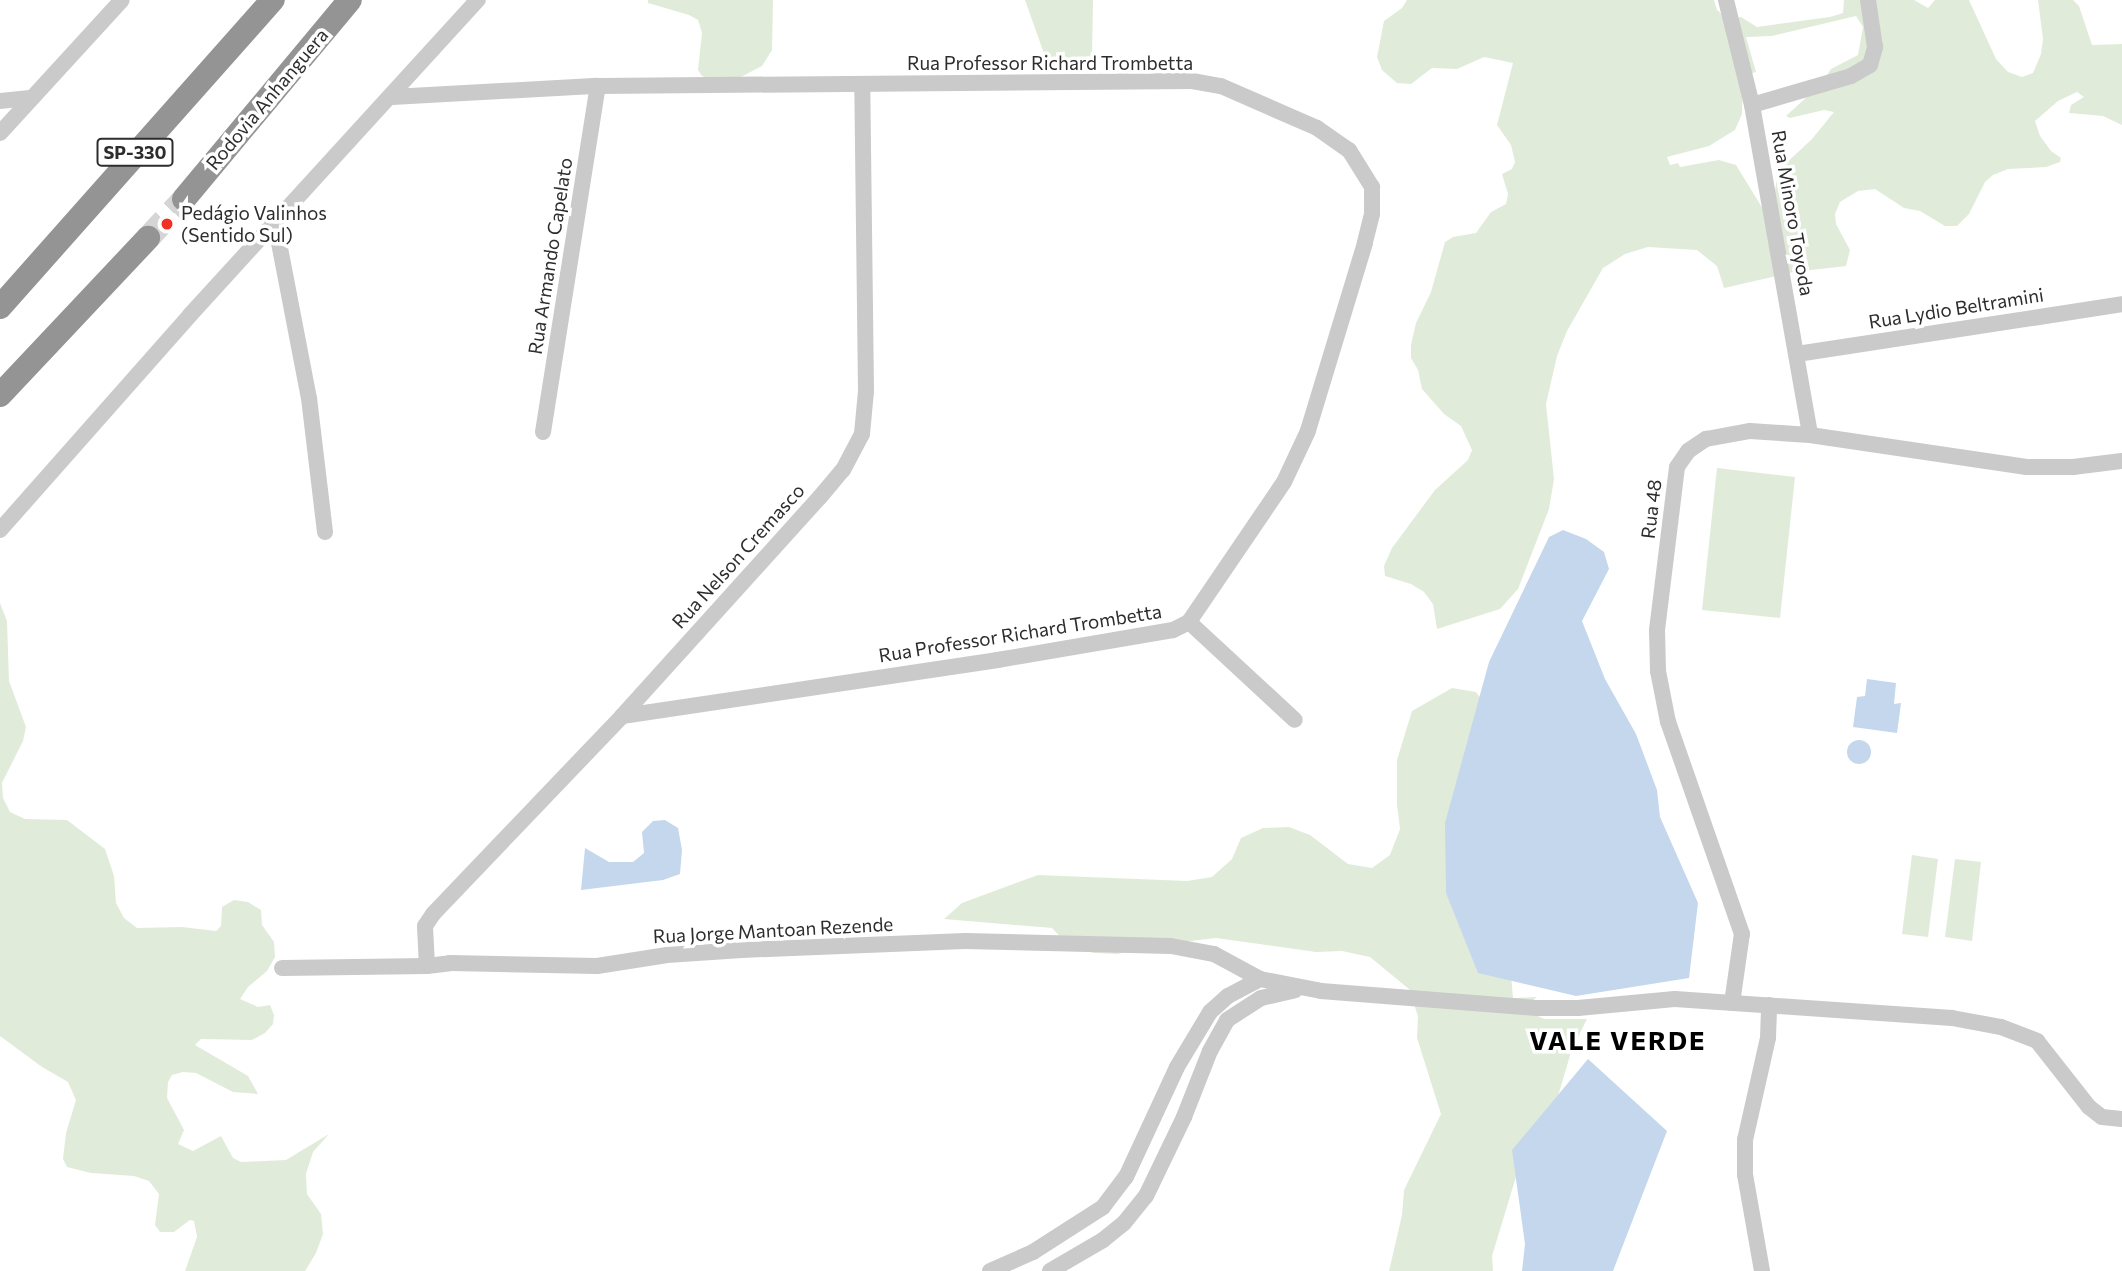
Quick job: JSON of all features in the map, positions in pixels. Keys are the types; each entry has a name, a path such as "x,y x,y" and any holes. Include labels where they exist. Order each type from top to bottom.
{"highway":[{"name":"SP-330","path":"0,307 273,0"},
{"name":"Rodovia Anhanguera","path":"184,199 350,0"},
{"path":"0,395 149,238"}],"street":[{"path":"0,133 122,0"},
{"path":"0,530 478,0"},
{"name":"Rua Minoro Toyoda","path":"1726,0 1752,105 1810,435"},
{"path":"1752,105 1851,76 1870,65 1875,47 1868,0"},
{"name":"Rua Professor Richard Trombetta","path":"392,97 598,86 1152,80 1211,85 1317,128 1349,150 1366,172 1372,187 1373,201 1365,243 1308,431 1284,482 1189,622 1173,630 998,660 622,716"},
{"name":"Rua Nelson Cremasco","path":"427,966 425,926 433,914 622,716 828,488 844,470 862,434 866,391 862,85"},
{"name":"Rua Armando Capelato","path":"543,432 598,86"},
{"path":"0,101 30,98"},
{"path":"275,222 309,398 325,532"},
{"name":"Rua Lydio Beltramini","path":"1797,354 2122,304"},
{"name":"Rua 48","path":"1732,1003 1742,934 1668,722 1658,671 1657,629 1677,467 1688,451 1706,439 1750,431 1810,435 2027,467 2073,467 2122,461"},
{"path":"1189,622 1295,720"},
{"name":"Rua Jorge Mantoan Rezende","path":"282,968 427,966 450,963 597,966 667,955 965,941 1171,946 1214,954 1259,979 1304,988"},
{"path":"990,1271 1033,1252 1103,1207 1126,1177 1177,1067 1210,1012 1228,996 1259,979"},
{"path":"1050,1271 1103,1240 1124,1223 1146,1196 1227,1020 1261,998 1304,988 1499,1007 1578,1008 1675,999 1952,1018 2010,1030 2037,1041 2089,1107 2102,1116 2122,1119"},
{"path":"1762,1271 1745,1175 1745,1140 1768,1038 1769,1005"}],"green space":[{"path":"648,0 773,0 772,50 762,66 739,78 716,81 702,76 698,70 702,33 698,20 648,3"},
{"path":"1025,0 1093,0 1092,56 1087,65 1077,71 1061,70 1046,59"},
{"path":"1407,0 1714,0 1717,10 1727,19 1741,17 1757,27 1843,13 1844,0 1914,0 1928,8 1935,0 1969,0 1996,59 2008,72 2022,77 2033,73 2041,54 2043,39 2038,0 2073,0 2079,6 2092,45 2122,44 2122,125 2103,116 2069,113 2071,105 2084,97 2077,92 2058,101 2035,121 2040,136 2051,151 2061,158 2060,162 2046,167 2008,169 1993,175 1985,182 1969,214 1957,226 1945,226 1920,211 1904,208 1875,189 1858,191 1840,202 1835,214 1836,224 1850,250 1846,266 1794,272 1724,288 1717,266 1697,250 1648,247 1625,254 1603,268 1567,331 1557,356 1546,404 1554,479 1549,509 1518,589 1500,609 1437,629 1433,604 1424,592 1411,584 1385,576 1384,566 1392,548 1435,490 1468,460 1472,450 1461,426 1444,414 1422,389 1418,370 1411,358 1411,345 1416,323 1431,292 1445,242 1453,237 1476,233 1491,212 1506,204 1508,194 1502,174 1512,169 1515,162 1511,145 1497,125 1513,63 1484,57 1457,69 1432,68 1411,84 1397,83 1382,70 1377,57 1384,21 1402,8","holes":["1856,16 1863,27 1858,55 1831,69 1821,84 1786,116 1790,118 1824,110 1834,112 1812,139 1783,166 1777,178 1772,211 1766,214 1736,165 1719,160 1680,167 1678,163 1670,165 1667,157 1709,146 1735,130 1742,114 1743,76 1756,72 1746,37 1772,36"]},
{"path":"1717,468 1795,477 1780,618 1702,610"},
{"path":"0,603 7,621 9,681 26,727 23,741 2,783 3,798 10,812 25,819 67,820 105,849 114,876 116,903 124,918 137,928 182,927 216,931 221,926 222,907 234,900 248,902 261,910 262,925 274,942 275,957 267,971 248,987 240,999 258,1007 270,1005 274,1015 273,1024 265,1033 252,1040 201,1039 195,1045 248,1076 258,1094 233,1092 196,1073 183,1072 172,1075 168,1082 167,1098 184,1130 178,1144 193,1151 221,1136 233,1158 241,1162 286,1160 329,1134 313,1152 306,1174 307,1194 321,1214 323,1234 305,1271 185,1271 197,1237 194,1221 190,1220 174,1232 160,1232 155,1225 159,1194 149,1181 134,1176 91,1173 67,1167 63,1159 66,1133 76,1100 68,1082 42,1067 0,1036"},
{"path":"1452,688 1476,692 1489,710 1513,998 1537,997 1530,1002 1531,1014 1545,1019 1587,1019 1572,1049 1555,1106 1522,1157 1492,1256 1493,1271 1389,1271 1402,1215 1404,1190 1441,1114 1417,1038 1418,1016 1409,989 1370,957 1342,951 1316,952 1216,938 1141,947 1118,954 1095,953 1072,949 1052,928 944,919 962,903 1038,875 1187,881 1212,877 1232,859 1241,838 1263,828 1289,827 1310,835 1348,864 1372,868 1390,855 1400,829 1397,760 1412,711"},
{"path":"1912,855 1938,859 1928,937 1902,934"},
{"path":"1955,859 1981,862 1972,941 1945,937"}],"water":[{"path":"1563,530 1586,539 1604,552 1609,569 1582,621 1605,679 1636,734 1657,790 1660,817 1698,903 1689,978 1576,996 1478,973 1446,893 1445,823 1489,662 1549,537"},
{"path":"1867,679 1896,683 1894,704 1901,703 1897,733 1853,727 1857,697 1865,696"},
{"path":"1859,740 1868,743 1871,752 1868,761 1859,764 1850,761 1847,752 1850,743"},
{"path":"665,820 678,828 682,850 680,874 663,880 581,890 585,848 609,862 633,862 644,853 642,832 653,821"},
{"path":"1588,1059 1667,1131 1613,1271 1522,1271 1525,1244 1512,1150"}],"tunnel":[{"path":"148,238 184,199"}],"place":[{"name":"Pedágio Valinhos (Sentido Sul)","path":"167,224"}],"district":[{"name":"VALE VERDE","path":"1618,1040"}]}
